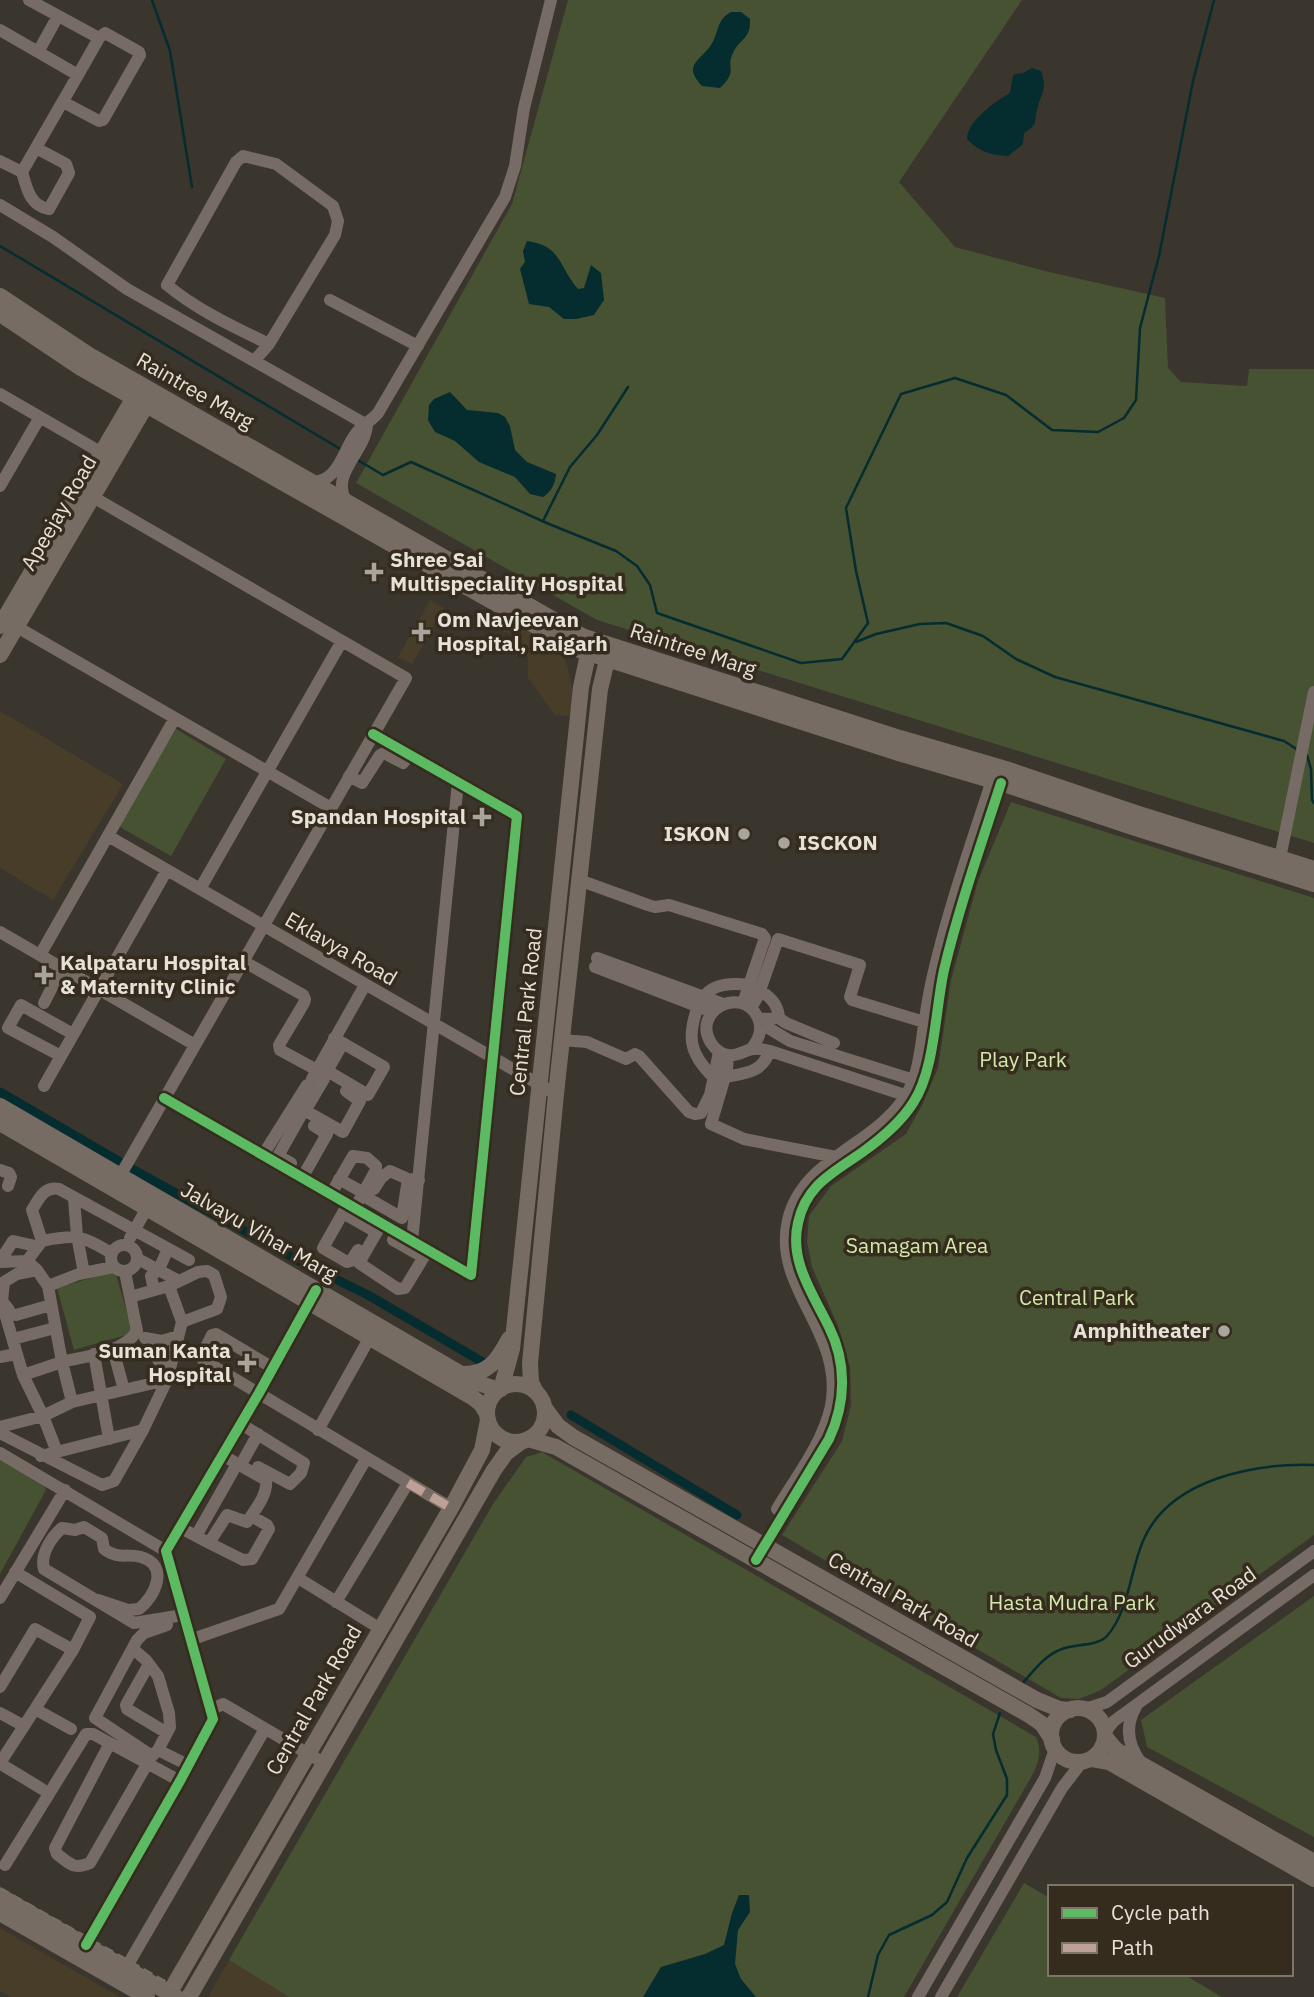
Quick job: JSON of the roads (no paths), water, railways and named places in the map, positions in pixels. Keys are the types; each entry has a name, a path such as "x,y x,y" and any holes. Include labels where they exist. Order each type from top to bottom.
{"main road":[{"name":"Raintree Marg","path":"0,296 144,395 521,620 590,647 883,748 1277,865 1314,869"},
{"name":"Raintree Marg","path":"0,314 49,348 346,502 564,627 590,647"},
{"name":"Apeejay Road","path":"86,494 102,453 144,395"},
{"name":"Apeejay Road","path":"0,655 7,624 144,395"},
{"name":"Central Park Road","path":"500,1389 510,1360 581,687 590,647"},
{"name":"Raintree Marg","path":"608,653 1009,770 1277,865 1314,884"},
{"name":"Central Park Road","path":"608,653 600,689 556,1094 530,1363 531,1382 558,1426 573,1437 1037,1700 1059,1709 1077,1709"},
{"name":"Jalvayu Vihar Marg","path":"0,1106 121,1174 313,1296 370,1338 472,1397 481,1404 488,1417"},
{"name":"Jalvayu Vihar Marg","path":"0,1123 121,1174 150,1209 482,1385 500,1389"},
{"path":"462,1374 475,1374 488,1369 502,1352 514,1326"},
{"path":"509,1385 521,1385 540,1399 543,1423 537,1433 525,1440 511,1442 492,1430 488,1417 489,1403 500,1389 509,1385"},
{"name":"Central Park Road","path":"171,1996 379,1628 451,1508 482,1450 488,1417"},
{"name":"Central Park Road","path":"189,1997 494,1470 506,1453 525,1440 556,1447 1029,1715 1042,1724 1053,1744"},
{"path":"1314,1862 1267,1844 1109,1762 1066,1760 1053,1744 1052,1728 1057,1719 1077,1709 1098,1717 1116,1750 1267,1844 1314,1879"},
{"path":"1086,1760 1100,1752 1105,1734"},
{"path":"0,1896 171,1996"},
{"path":"0,1913 147,1997"}],"street":[{"path":"29,0 99,38"},
{"path":"346,502 341,483 345,463 353,448 366,436 367,425 387,400 505,197 513,175 524,108 551,0"},
{"path":"38,52 58,16"},
{"path":"0,30 78,75"},
{"path":"22,173 99,38 105,33 139,52 140,55 103,120 99,121 63,102"},
{"path":"0,161 22,173 34,204 39,208 49,209 69,173 68,167 36,148"},
{"path":"254,361 270,344 335,235 338,221 333,206 276,164 243,156 236,162 167,285 182,298 270,344"},
{"path":"0,205 53,237 127,289 367,425"},
{"path":"330,300 418,346"},
{"path":"0,394 102,453"},
{"path":"0,486 40,417"},
{"path":"310,482 327,479 345,463"},
{"path":"86,494 406,678 121,1174"},
{"path":"7,624 331,808"},
{"path":"200,889 342,641"},
{"path":"1277,865 1314,692"},
{"path":"40,955 175,718"},
{"path":"365,985 339,1041 298,1111 278,1156 377,1226 425,1254 471,1275 517,816 373,734"},
{"path":"349,776 362,783 380,755 384,753 403,763 410,755"},
{"path":"412,1241 413,1180 434,1024 458,782"},
{"path":"919,1082 924,1022 941,943 997,782"},
{"path":"752,1558 830,1439 838,1419 842,1394 842,1373 836,1345 809,1291 800,1265 798,1221 806,1202 823,1178 879,1139 903,1116 929,1062 938,998 950,946 997,782"},
{"name":"Eklavya Road","path":"108,836 556,1094"},
{"path":"44,1086 167,870"},
{"path":"579,880 649,905 669,905 762,934 765,938 755,988"},
{"path":"0,932 195,1045"},
{"path":"747,1005 778,939 860,965 850,997 852,1000 924,1022"},
{"path":"243,961 303,995 305,999 279,1045 280,1049 360,1101 343,1132 298,1111"},
{"path":"596,962 717,1008"},
{"path":"44,1003 62,968"},
{"path":"719,1077 692,1050 692,1022 708,992 719,987 755,988 776,1004 779,1018 786,1023 834,1044"},
{"path":"759,1021 758,1041 752,1048 736,1056 724,1054 713,1046 706,1030 717,1008 734,1001 747,1005 759,1021 790,1041 919,1082"},
{"path":"61,1056 8,1028 22,1005 73,1034"},
{"path":"759,1021 779,1018"},
{"path":"562,1040 587,1042 626,1059 635,1054 639,1056 689,1112 695,1114 701,1112 719,1077"},
{"path":"317,1075 368,1095 384,1067 339,1041"},
{"path":"752,1048 771,1051 911,1097"},
{"path":"719,1077 759,1068 766,1062 771,1051"},
{"path":"724,1054 710,1124 744,1139 836,1157"},
{"path":"761,1544 821,1435 831,1405 833,1382 824,1339 793,1278 788,1253 787,1229 793,1207 803,1188 817,1171 873,1132 911,1097"},
{"path":"164,1098 263,1155 304,1175"},
{"path":"263,1155 298,1111"},
{"path":"298,1111 327,1134 304,1175"},
{"path":"331,1194 353,1156 367,1158 376,1166 366,1196"},
{"path":"0,1170 9,1173 11,1177 8,1186"},
{"path":"377,1226 351,1261 347,1262 323,1248 352,1209 386,1173 390,1171 413,1180"},
{"path":"339,1179 402,1218 413,1180"},
{"path":"8,1311 2,1301 4,1282 32,1265 39,1243 32,1210 44,1192 51,1188 59,1189 189,1260"},
{"path":"74,1199 77,1236 85,1273"},
{"path":"129,1246 150,1209"},
{"path":"352,1209 377,1226 412,1241 425,1254"},
{"path":"377,1226 359,1261 360,1266 401,1290 405,1288 425,1254"},
{"path":"23,1375 62,1362 113,1349 137,1331 130,1297 116,1264 93,1242 77,1236 39,1243 13,1241 0,1262 32,1265 48,1286 62,1362 72,1402"},
{"path":"48,1286 116,1264 132,1269 138,1259 136,1252 129,1246 118,1246 116,1264"},
{"path":"154,1290 151,1276 159,1269 168,1249"},
{"path":"0,1433 102,1485 114,1481 167,1380 182,1322 174,1283 159,1269 138,1259"},
{"path":"130,1297 207,1270 215,1275 221,1297 217,1309 182,1322"},
{"path":"166,1550 313,1296"},
{"path":"51,1305 4,1310 23,1375 57,1452"},
{"path":"13,1339 55,1328"},
{"path":"134,1335 163,1341 178,1336"},
{"path":"273,1368 219,1335 212,1335 203,1360 451,1508"},
{"path":"318,1430 370,1338"},
{"path":"149,1339 167,1380"},
{"path":"113,1349 124,1390"},
{"path":"0,1357 16,1354"},
{"path":"94,1354 109,1439"},
{"path":"0,1427 43,1416 72,1402 167,1380"},
{"path":"225,1452 290,1484 301,1473 304,1463 241,1424"},
{"path":"41,1456 143,1430"},
{"path":"196,1536 258,1434"},
{"path":"0,1453 166,1550 213,1720 86,1945"},
{"path":"190,1640 279,1609 366,1459"},
{"path":"209,1543 227,1515 247,1522 267,1489 266,1480 241,1461"},
{"path":"337,1602 408,1483"},
{"path":"0,1598 65,1490"},
{"path":"180,1527 243,1560 251,1559 269,1529 251,1516"},
{"path":"98,1600 128,1610 139,1609 159,1581 157,1573 151,1564 140,1557 116,1557 107,1552 102,1538 88,1528 62,1528 47,1549 42,1561 44,1569 134,1623 184,1618"},
{"name":"Gurudwara Road","path":"1077,1709 1107,1702 1314,1551"},
{"path":"15,1572 90,1617 73,1650 1,1763 42,1789"},
{"name":"Gurudwara Road","path":"1105,1734 1114,1721 1314,1575"},
{"path":"298,1578 379,1628"},
{"path":"133,1649 158,1676 170,1727 152,1756 95,1718 137,1640 144,1633 184,1618"},
{"path":"0,1687 35,1629 73,1650"},
{"path":"149,1664 126,1705 127,1709 167,1733"},
{"path":"210,1710 223,1704 324,1763"},
{"path":"1138,1704 1130,1720 1129,1735 1133,1750 1142,1764"},
{"path":"35,1709 71,1729"},
{"path":"0,1713 23,1726"},
{"path":"126,1968 265,1729"},
{"path":"5,1865 86,1734 93,1734 180,1781"},
{"path":"110,1743 55,1848 57,1854 72,1865 80,1867 90,1863 147,1764"},
{"path":"918,1997 1045,1778 1053,1744"},
{"path":"158,1749 188,1765"},
{"path":"941,1997 1062,1787 1086,1760"}],"water":[{"path":"731,12 741,12 750,19 749,31 733,53 726,82 720,88 702,86 693,73 693,68 714,40 720,23"},
{"path":"1032,68 1041,71 1044,88 1035,123 1024,133 1023,144 1008,156 991,154 976,147 967,139 972,125 990,106 1010,93 1015,74"},
{"path":"527,241 547,247 553,252 578,289 584,288 591,265 601,273 604,300 594,315 564,319 549,307 529,304 520,269 525,262 523,251"},
{"path":"450,392 467,410 498,413 505,417 510,426 515,450 527,462 556,474 549,492 543,497 530,494 515,477 479,462 455,441 435,432 428,420 429,405 434,399"},
{"path":"739,1895 749,1895 750,1912 738,1930 735,1964 741,1979 756,1997 643,1997 661,1967 705,1954 724,1945"}],"waterway":[{"path":"152,0 170,51 192,187"},
{"path":"356,459 383,475 411,462 616,551 637,566 650,585 657,613 801,663 842,659 868,623 846,508 901,394 955,378 1006,395 1052,430 1098,432 1124,418 1136,400 1140,328 1159,256 1193,81 1214,0"},
{"path":"0,246 342,450"},
{"path":"543,521 570,467 597,435 628,387"},
{"path":"856,642 876,634 920,624 946,623 983,636 1016,659 1055,677 1284,741 1298,750"},
{"path":"1307,755 1314,803"},
{"path":"0,1092 120,1162"},
{"path":"132,1169 301,1262 368,1295 486,1364"},
{"path":"571,1415 737,1515"},
{"path":"1022,1684 1050,1655 1067,1647 1098,1642 1107,1636 1125,1603 1143,1541 1155,1520 1172,1503 1193,1489 1240,1472 1266,1467 1314,1465"},
{"path":"868,1997 878,1955 889,1935 932,1915 947,1902 967,1858 1007,1795 1007,1779 993,1734 1000,1713"}],"railway":[{"path":"0,1888 193,1997"}],"place":[{"name":"Shree Sai Multispeciality Hospital","path":"374,572"},
{"name":"Om Navjeevan Hospital, Raigarh","path":"421,632"},
{"name":"Spandan Hospital","path":"482,817"},
{"name":"ISKON","path":"744,834"},
{"name":"ISCKON","path":"784,843"},
{"name":"Kalpataru Hospital & Maternity Clinic","path":"44,975"},
{"name":"Amphitheater","path":"1224,1331"},
{"name":"Suman Kanta Hospital","path":"247,1363"}],"park label":[{"name":"Play Park","path":"1023,1060"},
{"name":"Samagam Area","path":"917,1246"},
{"name":"Central Park","path":"1077,1298"},
{"name":"Hasta Mudra Park","path":"1072,1603"}]}
